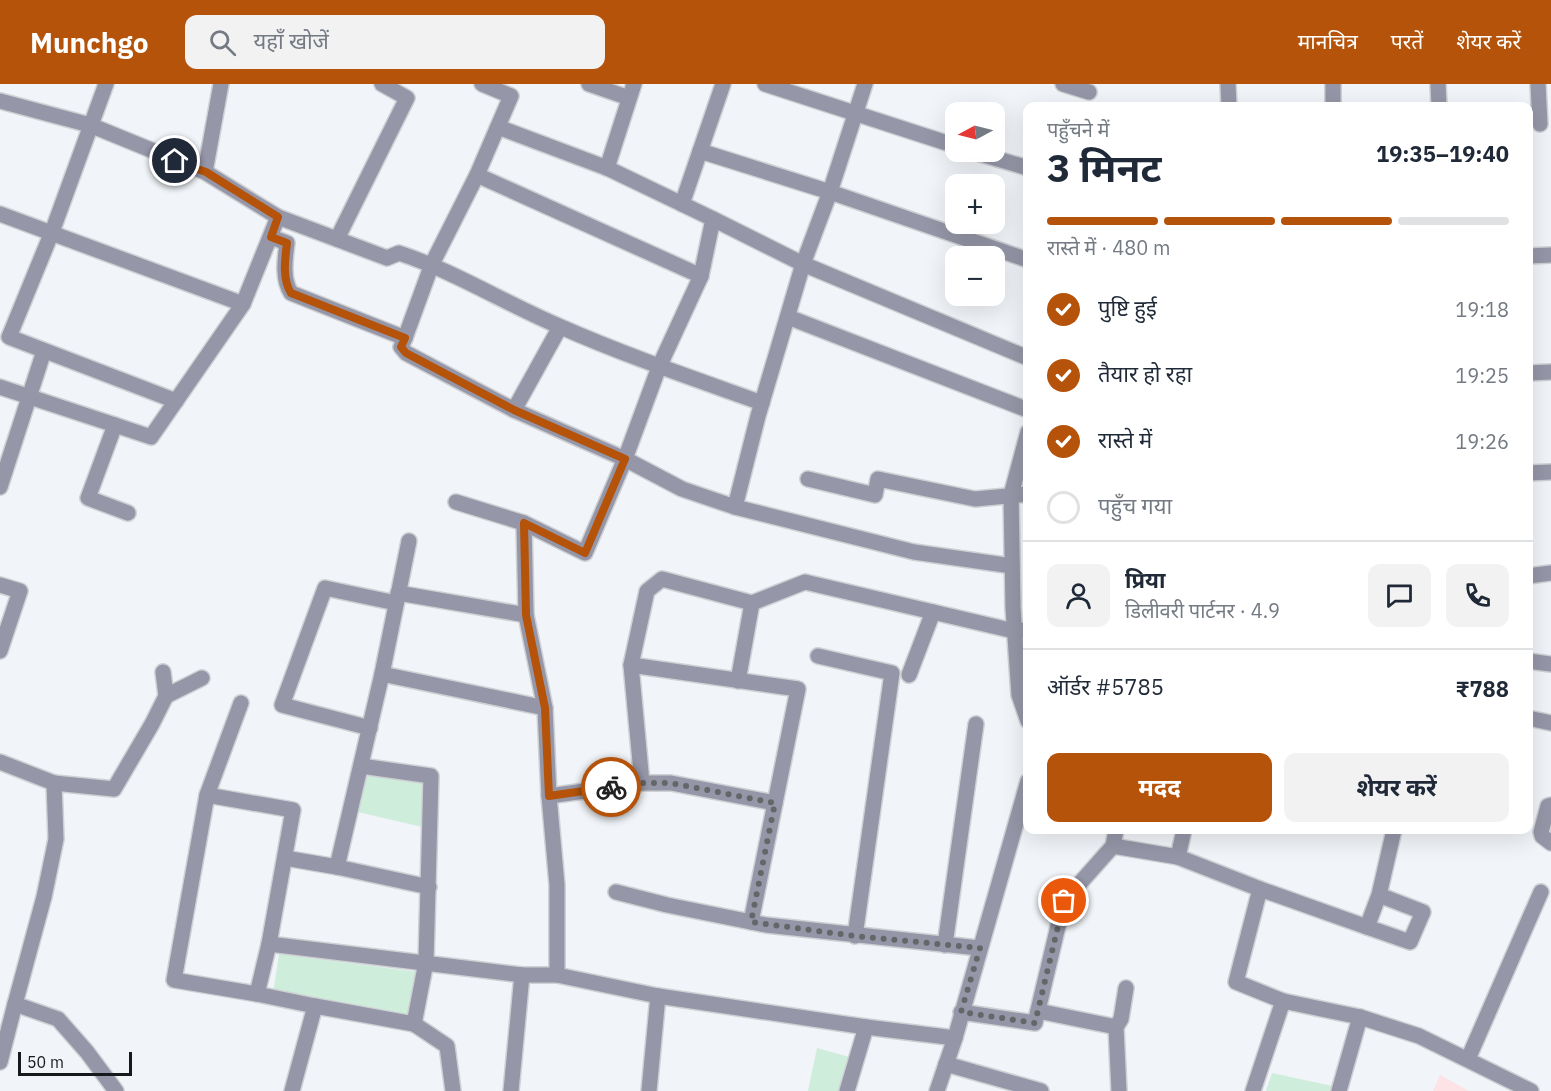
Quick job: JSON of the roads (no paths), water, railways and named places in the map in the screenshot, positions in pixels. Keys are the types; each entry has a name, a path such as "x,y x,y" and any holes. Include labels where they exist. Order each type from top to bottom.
{"street":[{"path":"106,84 52,232 5,335 176,401"},
{"path":"206,172 220,84"},
{"path":"337,239 407,98 382,84"},
{"path":"482,84 511,96 477,176 432,264 401,347 406,353 514,410 625,459 682,489 735,507 914,552 1012,566"},
{"path":"589,84 631,91 607,168"},
{"path":"682,204 723,84"},
{"path":"765,84 945,143"},
{"path":"735,507 762,403 803,264 830,192 865,84"},
{"path":"1063,84 1089,94"},
{"path":"1228,84 1229,102"},
{"path":"1333,84 1333,102"},
{"path":"1438,84 1439,102"},
{"path":"1538,84 1540,124"},
{"path":"0,101 90,126 206,172 278,217 387,258 399,253 432,264 560,327 659,367 762,403"},
{"path":"498,127 607,168 803,264 1023,356"},
{"path":"700,151 830,192 1023,258"},
{"path":"1005,161 1023,167"},
{"path":"477,176 701,276"},
{"path":"0,214 243,304"},
{"path":"0,387 152,437 243,304 278,217"},
{"path":"456,502 524,523 585,553 625,459 659,367 701,276 713,219"},
{"path":"271,237 287,243 285,268 291,293 405,338"},
{"path":"1533,256 1551,255"},
{"path":"788,317 1023,408"},
{"path":"514,410 560,327"},
{"path":"0,487 27,397 44,351"},
{"path":"1533,373 1551,372"},
{"path":"115,425 88,498 128,513"},
{"path":"1023,451 1011,495 1012,566 1021,630 1019,695 1023,707"},
{"path":"1533,473 1551,472"},
{"path":"808,479 875,495 879,479 975,499 1023,494"},
{"path":"524,523 526,615 545,708 549,796 557,885 557,975"},
{"path":"337,867 382,674 409,541"},
{"path":"1533,575 1551,573"},
{"path":"642,783 631,665 647,591 662,579 752,603 806,582 1021,630"},
{"path":"0,585 20,591 0,651"},
{"path":"370,728 282,705 325,588 526,615"},
{"path":"738,681 752,603"},
{"path":"909,675 933,612"},
{"path":"818,656 892,673 855,936"},
{"path":"1533,662 1551,664"},
{"path":"631,665 798,689 751,922"},
{"path":"0,762 54,783 114,789 166,696 163,672"},
{"path":"382,674 545,708"},
{"path":"166,696 202,678"},
{"path":"242,703 207,795 174,980 414,1024 447,1046 453,1091"},
{"path":"1533,719 1551,723"},
{"path":"945,945 976,723"},
{"path":"361,766 431,776 426,962 414,1024"},
{"path":"0,1062 44,897 56,839 54,783"},
{"path":"549,796 642,783 670,783 775,803"},
{"path":"207,795 293,810 269,944 257,994"},
{"path":"938,1091 1023,798"},
{"path":"1551,805 1548,806 1541,831 1542,836 1551,843"},
{"path":"961,1012 1035,1023 1064,901 1113,846 1115,834"},
{"path":"1178,857 1183,834"},
{"path":"1367,927 1378,895 1393,834"},
{"path":"1113,846 1178,857 1260,889 1410,942 1423,912 1378,895"},
{"path":"285,858 429,887"},
{"path":"1260,889 1236,982 1283,1001 1360,1017 1419,1036 1531,1091"},
{"path":"616,892 666,905 751,922 855,936 980,948"},
{"path":"1468,1059 1541,892"},
{"path":"269,944 522,975 557,975 658,996 954,1038"},
{"path":"512,1091 522,975"},
{"path":"1119,1091 1116,1027 1121,1019 1126,988"},
{"path":"649,1091 658,996"},
{"path":"1253,1091 1283,1001"},
{"path":"15,1004 58,1019 116,1091"},
{"path":"292,1091 315,1006"},
{"path":"1038,1011 1116,1027"},
{"path":"1339,1091 1360,1017"},
{"path":"847,1091 866,1027"},
{"path":"946,1064 1041,1091"}]}
